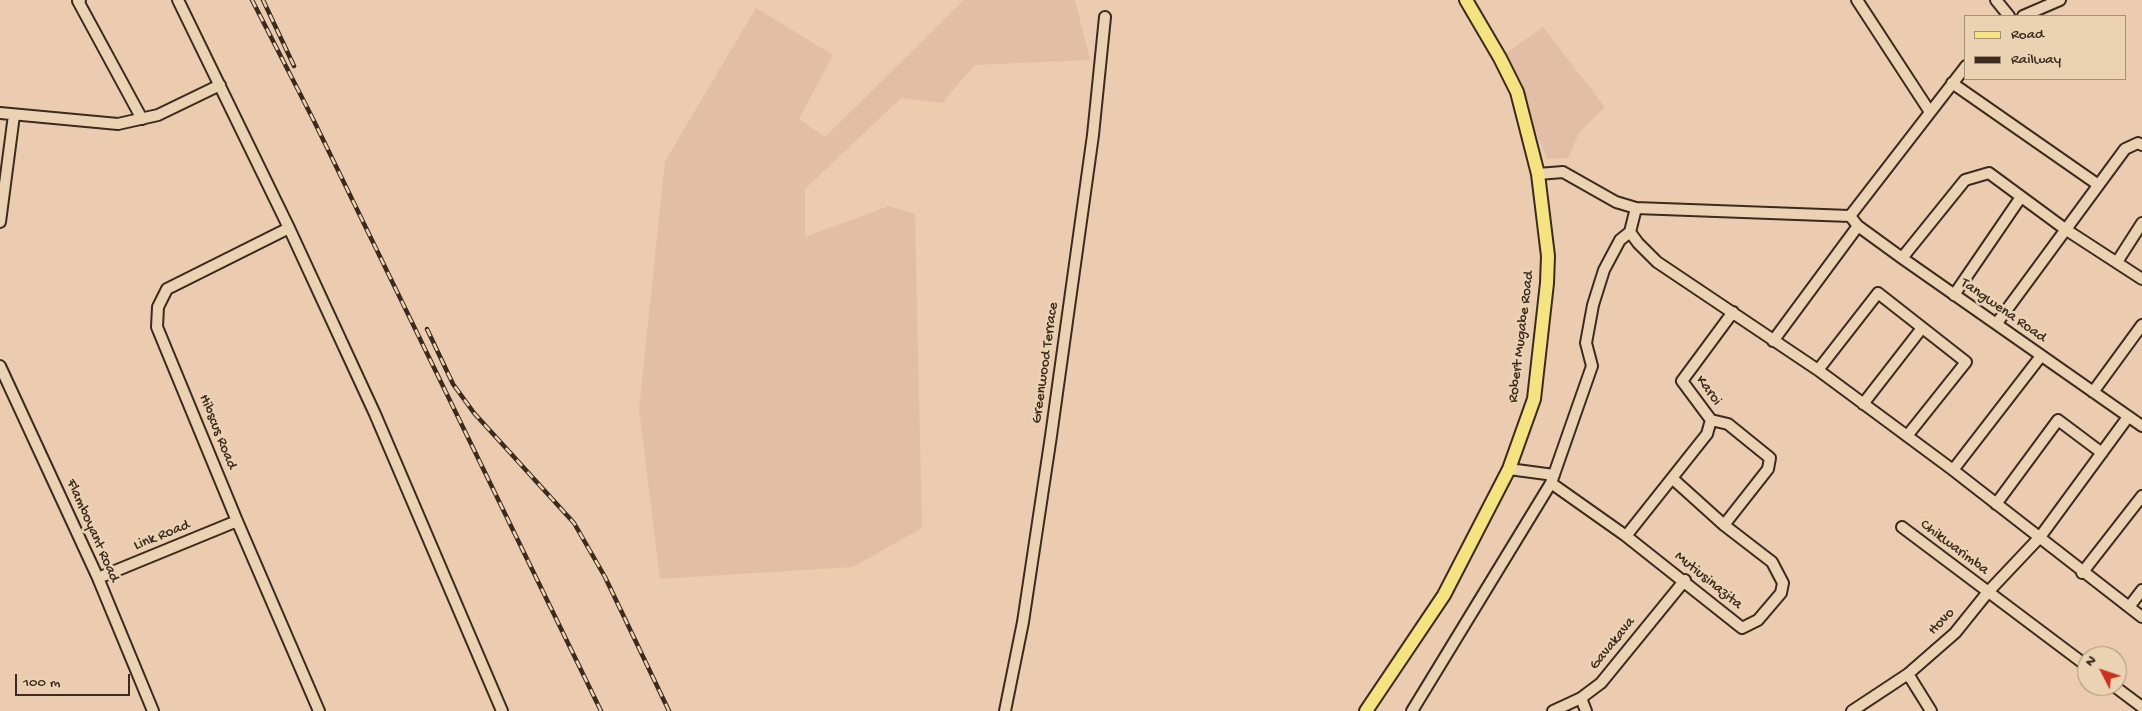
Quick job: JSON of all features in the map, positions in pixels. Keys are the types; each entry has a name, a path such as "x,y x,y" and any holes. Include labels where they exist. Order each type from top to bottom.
{"main road":[{"name":"Robert Mugabe Road","path":"1366,711 1444,595 1509,469 1534,399 1547,283 1548,256 1538,174 1517,92 1500,58 1466,0"}],"street":[{"path":"80,0 78,1 142,118"},
{"path":"178,0 289,228 375,414 502,711"},
{"path":"1857,0 1930,112"},
{"path":"1996,0 2008,15"},
{"path":"2025,15 2060,0"},
{"name":"Greenwood Terrace","path":"1005,711 1023,622 1051,436 1094,135 1105,17"},
{"path":"1538,174 1563,172 1616,202 1636,208 1850,216 1964,68"},
{"path":"1952,83 2097,184"},
{"path":"0,113 118,124 158,115 220,85"},
{"path":"0,222 14,114"},
{"path":"1997,324 2097,184 2125,149 2138,143 2142,145"},
{"path":"1902,258 1965,180 1989,173 2066,228 2142,278"},
{"path":"1954,295 2021,197"},
{"path":"1412,711 1553,479 1592,366 1586,343 1598,287 1604,270 1620,240 1630,232 1636,208"},
{"name":"Tangwena Road","path":"1850,216 1858,226 1902,258 2142,425"},
{"path":"2117,262 2142,224"},
{"path":"1773,341 1858,226"},
{"name":"Hibscus Road","path":"289,228 167,288 158,307 157,327 237,521 319,711"},
{"path":"1630,232 1657,262 1818,370 1953,470 2142,617"},
{"path":"1818,370 1878,293 1966,362 1907,436"},
{"name":"Karoi","path":"1626,536 1707,434 1711,420 1682,381 1733,312"},
{"path":"2093,392 2142,325"},
{"path":"1863,404 1922,328"},
{"path":"1953,470 2041,356"},
{"name":"Flamboyant Road","path":"0,366 98,578 153,711"},
{"name":"Hovo","path":"1852,711 1908,674 1956,633 1988,592 2040,537 2128,417"},
{"path":"1711,420 1728,424 1770,458 1768,469 1724,525"},
{"path":"1996,504 2058,420 2102,453"},
{"path":"1509,469 1553,479"},
{"name":"Mutiusinazita","path":"1553,479 1684,580 1742,628 1758,620 1782,593 1783,583 1772,562 1724,525 1673,479"},
{"path":"2082,572 2142,496"},
{"name":"Link Road","path":"98,578 237,521"},
{"name":"Chikwarimba","path":"1902,527 2077,659"},
{"name":"Gavakava","path":"1552,711 1581,698 1601,682 1684,580"},
{"path":"2129,607 2142,590"},
{"path":"1908,674 1931,711"},
{"path":"2127,696 2142,707"},
{"path":"1581,698 1586,711"}],"shaded area":[{"path":"964,0 1075,0 1090,60 975,65 942,103 901,98 805,189 805,237 889,206 915,214 922,528 853,567 660,579 639,409 665,161 756,8 833,55 799,119 825,137"},
{"path":"1543,27 1605,107 1579,133 1568,158 1547,159 1504,55"}],"railway":[{"path":"252,0 314,121 601,711"},
{"path":"263,0 294,66"},
{"path":"427,329 453,384 474,413 574,523 605,577 669,711"}]}
